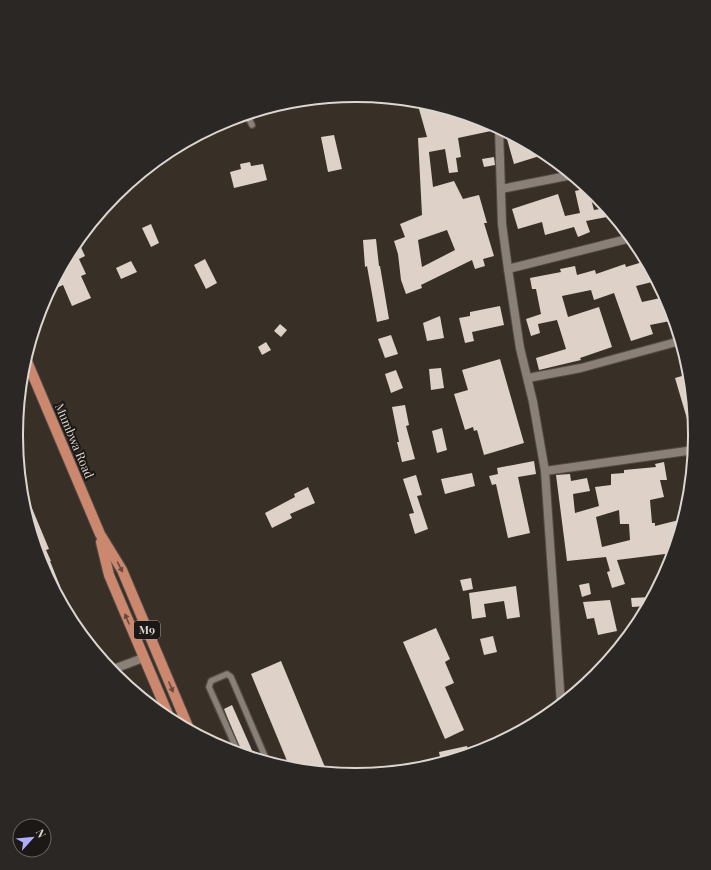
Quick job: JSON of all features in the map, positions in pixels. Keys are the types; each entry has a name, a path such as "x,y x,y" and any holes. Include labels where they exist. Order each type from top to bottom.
{"main road":[{"name":"Mumbwa Road","path":"29,370 100,534 122,570 185,721"},
{"name":"Mumbwa Road","path":"100,534 109,575 165,707"}],"street":[{"path":"499,135 502,224 508,269 520,348 528,378 545,471 561,697"},
{"path":"501,189 565,176"},
{"path":"508,269 624,240"},
{"path":"528,378 581,368 675,342"},
{"path":"545,471 687,451"},
{"path":"118,668 144,658"}],"lane":[{"path":"249,120 252,125"},
{"path":"235,745 209,688 211,681 227,674 231,677 265,755"}],"building":[{"path":"419,109 462,120 490,131 458,138 461,157 456,158 458,172 449,173 445,149 429,152 433,187 454,181 463,199 479,195 487,223 484,223 494,256 483,259 485,266 475,269 472,260 421,285 422,288 406,294 401,280 398,254 394,241 405,237 400,224 422,215 418,138 427,137","holes":["447,230 455,250 422,267 418,240"]},
{"path":"334,135 342,169 328,172 321,137"},
{"path":"507,139 537,157 514,164"},
{"path":"494,157 495,165 484,167 482,159"},
{"path":"250,162 251,166 263,164 267,180 234,188 230,172 241,169 240,164"},
{"path":"580,190 591,200 594,210 599,209 606,217 586,221 590,232 578,237 574,227 545,235 542,222 518,229 512,209 558,194 565,216 580,213 575,191"},
{"path":"151,224 159,243 151,247 142,228"},
{"path":"376,239 379,266 389,319 377,322 367,266 365,267 363,240"},
{"path":"81,247 85,256 79,259 86,274 81,276 91,298 72,306 63,285 57,288"},
{"path":"205,259 217,283 206,289 194,265"},
{"path":"131,261 137,272 121,279 116,268"},
{"path":"639,263 651,282 636,286 642,302 659,298 668,321 650,325 653,334 631,341 614,293 594,300 591,290 562,296 568,317 599,307 612,347 580,358 581,360 539,370 536,358 566,349 557,320 538,324 540,333 531,336 526,319 541,314 536,289 532,289 530,278 561,272 560,269 575,266 577,275 595,270 596,274 625,264 626,267"},
{"path":"500,306 504,325 472,332 474,341 465,343 459,318 470,316 470,312"},
{"path":"440,316 444,338 427,341 423,323"},
{"path":"280,324 287,330 281,337 274,331"},
{"path":"391,335 398,354 385,358 378,339"},
{"path":"266,342 271,350 262,355 258,347"},
{"path":"500,359 524,443 484,455 477,430 474,431 473,427 465,430 454,394 468,390 462,370"},
{"path":"441,368 444,388 431,390 429,369"},
{"path":"396,370 403,388 391,393 385,374"},
{"path":"683,376 687,420 675,378"},
{"path":"405,405 409,425 406,426 415,459 402,462 397,442 399,442 392,407"},
{"path":"442,428 447,450 437,453 432,431"},
{"path":"534,461 536,474 518,477 530,533 508,538 496,484 492,485 489,476 498,474 497,468"},
{"path":"664,462 667,480 660,480 664,497 650,500 652,523 655,523 655,526 677,520 666,554 617,560 625,584 612,588 607,572 610,571 606,557 567,561 556,475 570,474 571,481 587,478 590,491 573,494 575,513 599,506 595,487 611,485 611,474 624,473 624,470 656,467 655,464","holes":["619,510 620,524 629,524 630,540 602,547 596,517"]},
{"path":"472,473 475,486 445,494 441,479"},
{"path":"416,475 422,495 417,496 428,529 415,534 409,514 414,513 403,479"},
{"path":"308,487 315,503 290,514 292,518 272,528 265,513 295,497 294,494"},
{"path":"30,502 49,549 46,550 60,586 48,562 34,521"},
{"path":"471,578 473,589 463,591 460,580"},
{"path":"589,583 591,594 582,597 579,585"},
{"path":"516,586 520,617 507,619 504,601 484,604 486,617 472,619 469,593"},
{"path":"645,597 640,606 632,607 631,598"},
{"path":"610,600 617,631 598,635 594,618 587,619 583,602"},
{"path":"436,628 450,659 445,662 454,683 445,687 464,730 445,739 403,642"},
{"path":"493,636 497,652 484,655 480,639"},
{"path":"281,661 325,766 287,760 251,674"},
{"path":"232,705 252,751 239,746 224,709"},
{"path":"467,746 467,748 440,756 439,752"}]}
